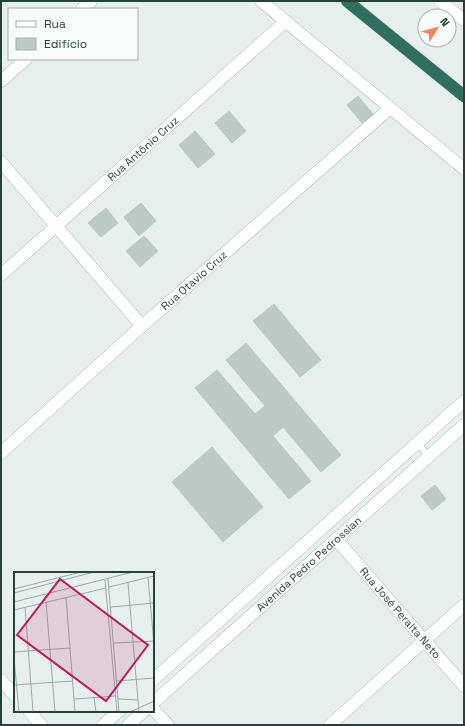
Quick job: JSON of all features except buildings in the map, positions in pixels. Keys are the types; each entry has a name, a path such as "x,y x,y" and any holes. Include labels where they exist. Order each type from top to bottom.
{"highway":[{"path":"347,1 464,96"}],"street":[{"path":"83,8 91,1"},
{"path":"261,1 389,109 464,169"},
{"path":"440,1 464,20"},
{"name":"Rua Antônio Cruz","path":"1,275 285,22"},
{"path":"1,81 25,60"},
{"name":"Rua Otavio Cruz","path":"1,453 142,326 389,109"},
{"path":"1,162 142,326"},
{"path":"154,679 377,481 417,442 464,401"},
{"name":"Avenida Pedro Pedrossian","path":"154,702 464,425"},
{"name":"Rua José Peralta Neto","path":"336,539 464,686"},
{"path":"330,725 425,641 464,604"},
{"path":"1,680 14,695"},
{"path":"154,710 168,725"},
{"path":"30,712 41,725"},
{"path":"103,725 118,712"},
{"path":"128,725 143,712"}],"lane":[{"path":"417,442 428,456"}]}
